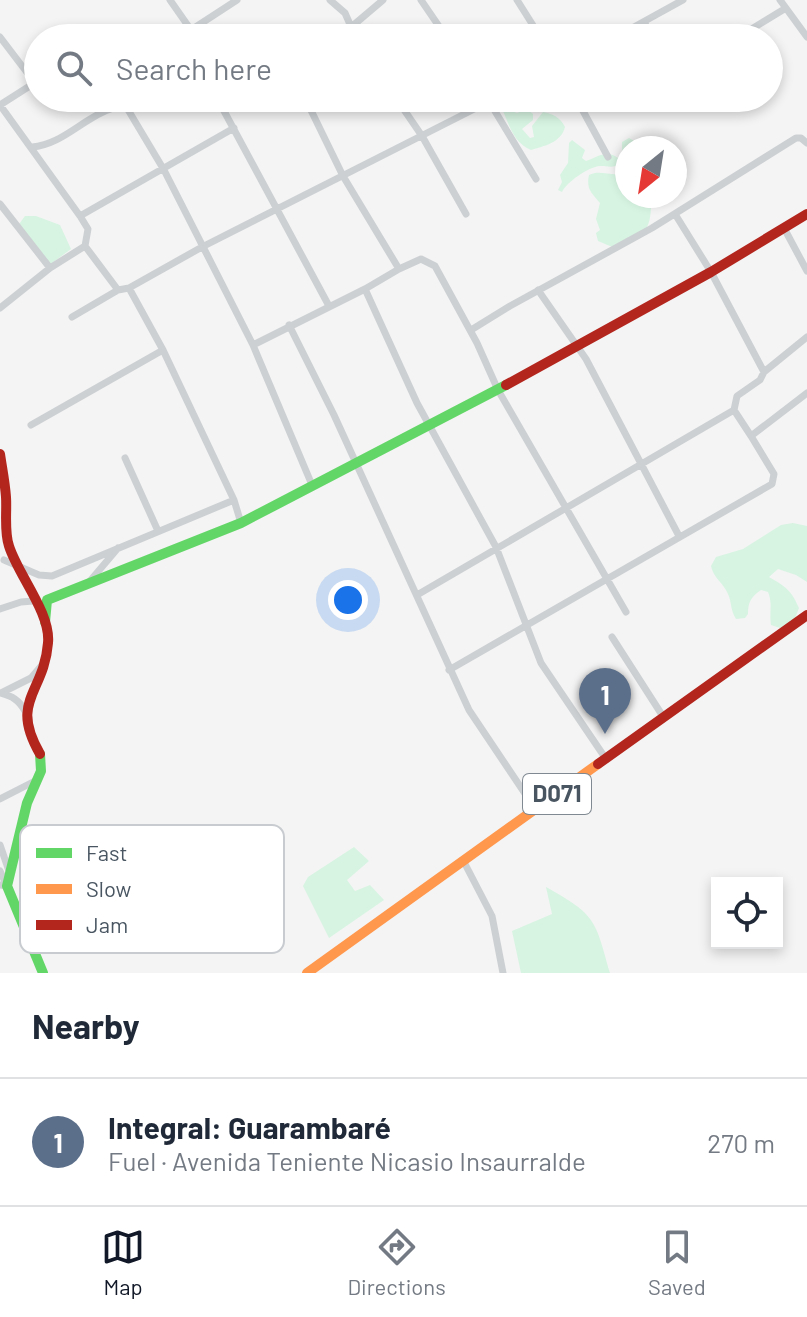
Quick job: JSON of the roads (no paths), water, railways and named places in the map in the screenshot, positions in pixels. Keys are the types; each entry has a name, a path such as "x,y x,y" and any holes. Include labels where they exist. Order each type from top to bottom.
{"street":[{"path":"170,0 185,24"},
{"path":"205,24 237,0"},
{"path":"330,0 345,13 349,24"},
{"path":"355,24 382,0"},
{"path":"421,0 437,24"},
{"path":"517,0 532,24"},
{"path":"640,24 683,0"},
{"path":"780,0 807,37"},
{"path":"760,24 786,8"},
{"path":"0,37 24,67"},
{"path":"24,90 0,105 80,216 88,229 85,246 118,290"},
{"path":"32,147 47,144 102,112"},
{"path":"129,112 164,170 253,345 312,485"},
{"path":"225,112 329,306"},
{"path":"312,112 343,176 399,269"},
{"path":"406,112 466,214"},
{"path":"72,317 118,290 129,288 202,247 467,112"},
{"path":"498,112 536,179"},
{"path":"584,112 608,157"},
{"path":"80,216 234,128"},
{"path":"471,330 675,214 796,138 807,143"},
{"path":"0,204 50,268"},
{"path":"675,214 711,272 764,372"},
{"path":"0,609 21,602 47,600 82,588 241,523 498,390 711,272 807,214"},
{"path":"784,228 807,271"},
{"path":"0,308 50,268 85,246"},
{"path":"253,345 399,269 421,259 429,261 435,266 471,330 498,390 626,612"},
{"path":"129,288 163,350 234,500 241,523"},
{"path":"365,289 411,391 496,547 541,663 606,759"},
{"path":"538,290 577,345 679,536"},
{"path":"289,325 330,406 469,710 536,810"},
{"path":"449,670 772,484 774,474 734,410 737,396 760,380 764,372 807,337"},
{"path":"31,425 163,350"},
{"path":"751,436 807,393"},
{"path":"417,595 734,410"},
{"path":"0,454 7,503 8,545 45,622"},
{"path":"125,458 158,531"},
{"path":"2,558 39,575 52,576 234,500"},
{"path":"82,588 100,572 119,547"},
{"path":"2,558 24,581"},
{"path":"25,711 45,661 49,641 45,622 47,600"},
{"name":"D071","path":"307,973 807,615"},
{"path":"612,637 664,718"},
{"path":"0,693 31,678 45,661"},
{"path":"0,693 13,697 25,711 30,737 41,756 39,779 27,803 3,886 20,923"},
{"path":"0,799 39,779"},
{"path":"0,845 5,871"},
{"path":"464,862 492,916 503,973"},
{"path":"34,953 43,973"}],"place":[{"name":"Integral: Guarambaré","path":"605,734"}]}
